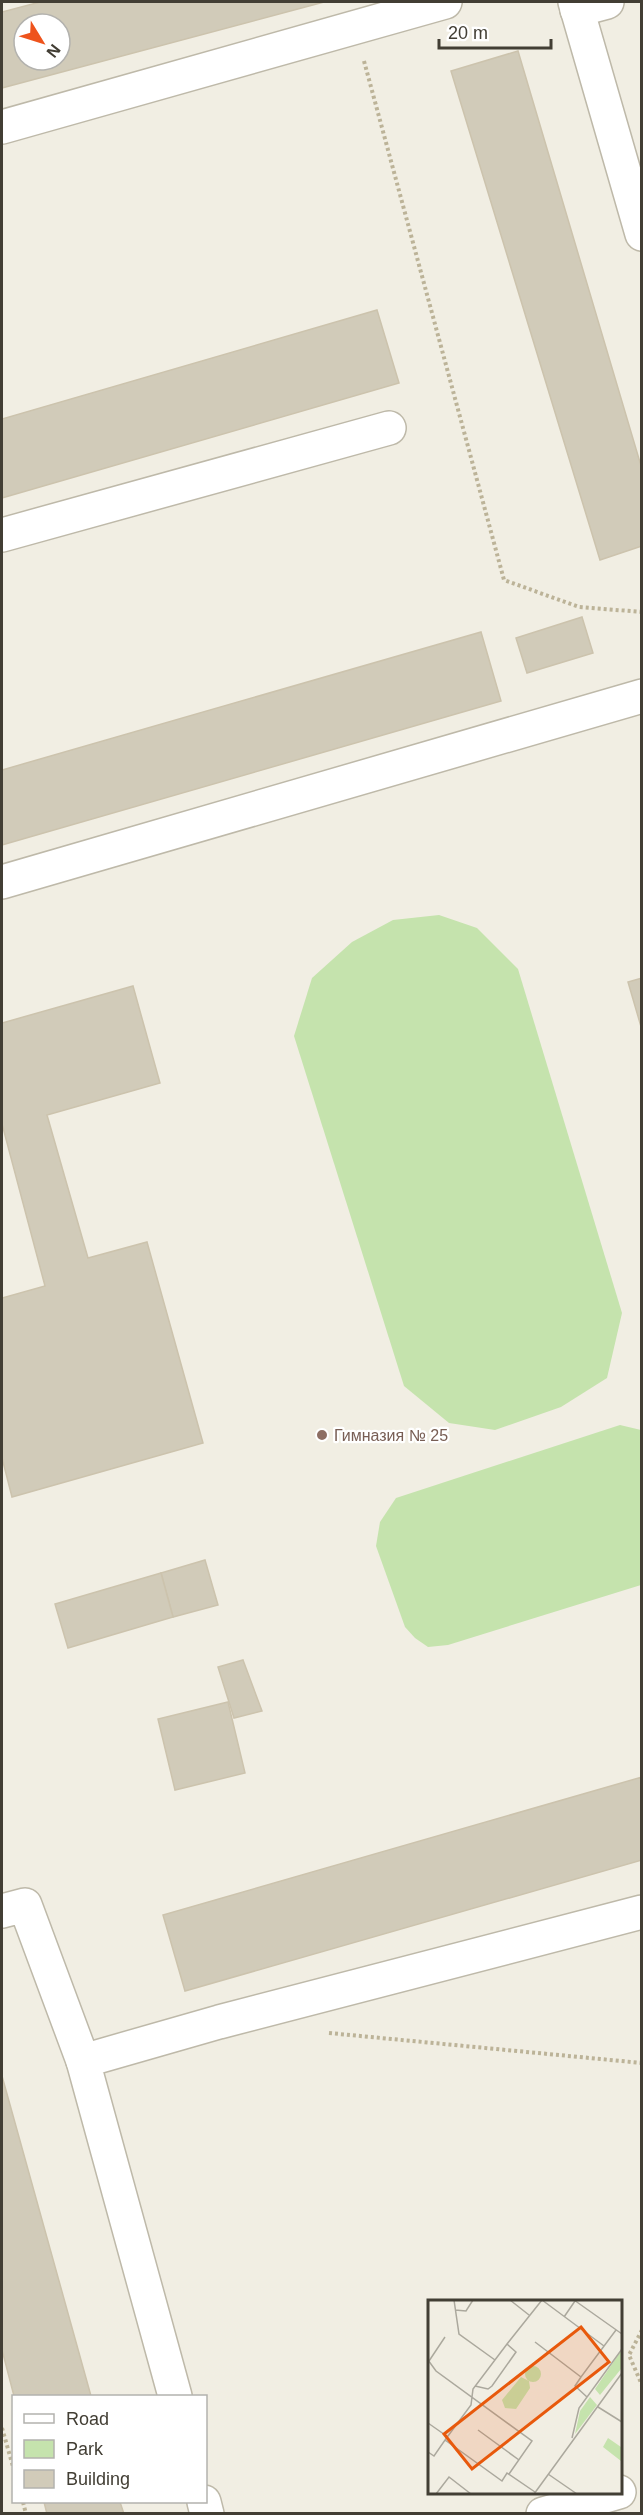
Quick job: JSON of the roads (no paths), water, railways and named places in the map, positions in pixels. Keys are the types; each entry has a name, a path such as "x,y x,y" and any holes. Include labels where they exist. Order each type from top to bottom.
{"lane":[{"path":"2,127 445,2"},
{"path":"586,4 642,234"},
{"path":"2,535 389,428"},
{"path":"2,882 642,696"},
{"path":"2,1911 25,1905 83,2061 174,2395"},
{"path":"83,2061 219,2022 642,1912"},
{"path":"622,2491 642,2486"},
{"path":"543,2514 613,2494"}],"place":[{"name":"Гимназия № 25","path":"322,1435"}]}
